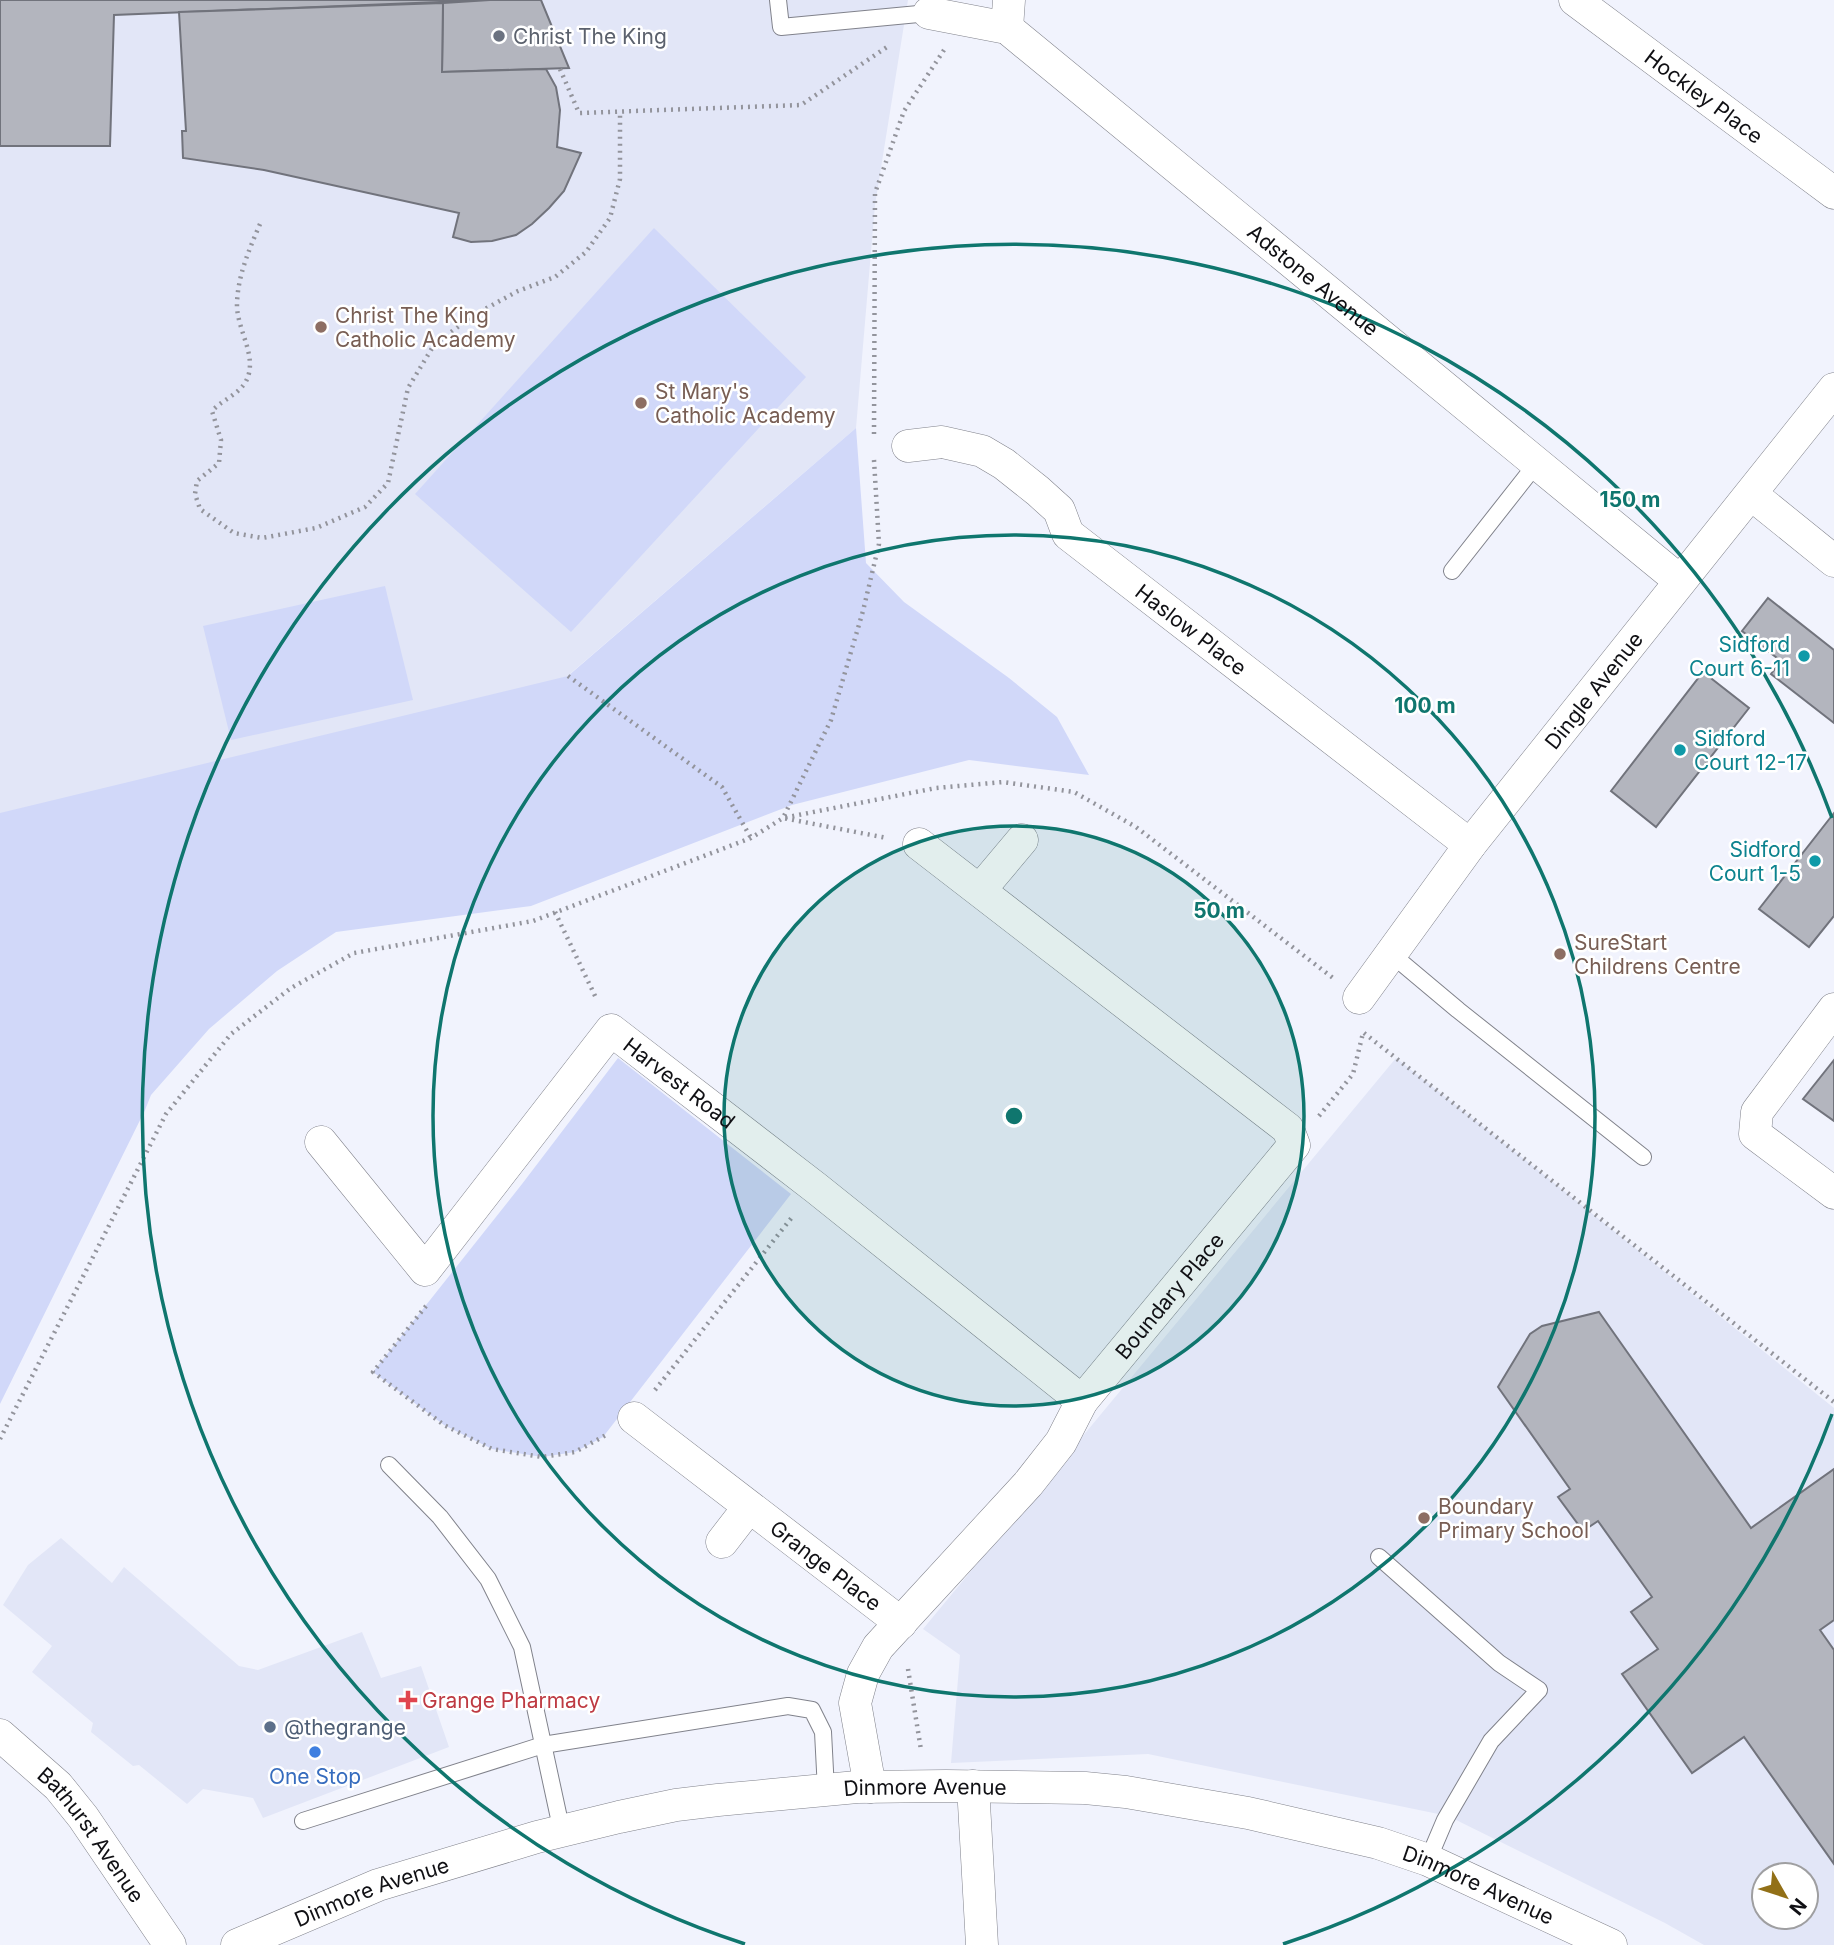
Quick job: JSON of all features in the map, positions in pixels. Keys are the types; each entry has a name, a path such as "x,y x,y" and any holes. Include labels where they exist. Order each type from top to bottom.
{"street":[{"name":"Hockley Place","path":"1575,0 1834,192"},
{"name":"Adstone Avenue","path":"913,15 963,20 1008,14 1680,581"},
{"name":"Dingle Avenue","path":"1359,998 1470,845 1834,389"},
{"name":"Haslow Place","path":"908,446 942,442 982,451 1004,464 1059,510 1068,534 1470,845"},
{"path":"1751,494 1834,561"},
{"path":"980,890 1021,840"},
{"path":"919,844 1288,1129 1294,1145"},
{"path":"1834,1009 1757,1112 1755,1134 1834,1193"},
{"name":"Harvest Road","path":"321,1142 425,1270 611,1030 816,1188 1082,1401"},
{"name":"Boundary Place","path":"870,1787 855,1703 863,1674 878,1647 1028,1484 1061,1441 1082,1401 1294,1145"},
{"name":"Grange Place","path":"634,1418 901,1623"},
{"name":"Grange Place","path":"722,1542 749,1507"},
{"name":"Bathurst Avenue","path":"0,1735 58,1786 83,1817 170,1945"},
{"path":"973,1786 982,1945"},
{"name":"Dinmore Avenue","path":"248,1942 378,1885 562,1832 676,1805 870,1787 973,1786 1085,1788 1126,1792 1208,1805 1378,1843 1428,1860 1611,1945"}],"lane":[{"path":"778,0 781,27 913,15"},
{"path":"1452,571 1537,463"},
{"path":"1390,953 1643,1157"},
{"path":"390,1465 440,1517 488,1579 522,1647 562,1832"},
{"path":"1380,1557 1499,1663 1539,1690 1491,1741 1445,1820 1428,1860"},
{"path":"303,1821 543,1745 789,1706 811,1710 823,1732 826,1790"}],"path":[{"path":"560,69 579,113 801,106 887,47 913,15"},
{"path":"874,437 875,193 904,111 963,20"},
{"path":"260,225 245,259 237,306 252,366 246,381 235,394 221,401 212,411 221,440 219,463 197,481 195,494 200,509 234,533 262,538 316,528 365,507 388,483 408,388 434,345 472,316 518,291 555,277 586,252 610,218 620,179 620,112"},
{"path":"783,818 831,720 863,611 879,544 874,450"},
{"path":"568,676 722,787 751,838"},
{"path":"0,1439 166,1114 231,1034 291,988 354,953 533,921 751,838 783,818 936,788 1003,782 1074,792 1136,827 1359,998 1363,1032 1353,1074 1294,1145"},
{"path":"783,818 919,844"},
{"path":"555,912 611,1030"},
{"path":"1363,1032 1834,1402"},
{"path":"430,1301 373,1372 444,1425 492,1450 542,1457 575,1452 634,1418 816,1188"},
{"path":"901,1623 926,1786"}],"shaded area":[{"path":"0,0 908,0 875,205 856,428 564,679 0,814"},
{"path":"654,228 806,377 571,632 415,494"},
{"path":"856,428 866,563 904,602 1009,678 1057,717 1089,775 969,760 792,805 531,906 336,932 277,971 209,1029 151,1095 0,1404 0,813 568,676"},
{"path":"385,586 413,700 231,740 203,626"},
{"path":"618,1058 791,1194 603,1437 575,1452 542,1457 492,1449 444,1425 373,1372"},
{"name":"Boundary Primary School","path":"1396,1058 1834,1408 1834,1945 1704,1945 1448,1816 1148,1754 951,1763 960,1655 923,1629"},
{"path":"61,1538 112,1583 124,1567 239,1666 258,1670 362,1632 381,1678 421,1666 449,1747 263,1818 253,1798 203,1789 187,1804 139,1765 133,1766 91,1732 93,1723 32,1672 52,1646 3,1605 28,1565"}],"building":[{"path":"0,0 490,0 114,15 110,146 0,146"},
{"name":"Christ The King","path":"541,0 569,68 442,72 443,3"},
{"name":"Christ The King Catholic Academy","path":"443,3 442,72 546,69 556,87 560,110 557,147 581,153 564,191 532,224 516,235 492,241 471,242 453,237 459,213 264,170 183,158 182,131 186,131 179,12"},
{"name":"Sidford Court 6-11","path":"1768,598 1834,650 1834,723 1771,674 1781,661 1742,631"},
{"name":"Sidford Court 12-17","path":"1703,672 1749,708 1656,827 1611,791"},
{"name":"Sidford Court 1-5","path":"1834,813 1834,916 1809,947 1759,909"},
{"path":"1834,1060 1834,1121 1803,1099"},
{"path":"1599,1312 1751,1528 1834,1469 1834,1620 1820,1630 1834,1650 1834,1864 1744,1737 1692,1773 1622,1674 1658,1649 1631,1612 1652,1597 1598,1521 1583,1531 1558,1497 1570,1489 1498,1387 1530,1334 1542,1326"}],"place":[{"name":"Christ The King","path":"499,36"},
{"name":"Christ The King Catholic Academy","path":"321,327"},
{"name":"St Mary's Catholic Academy","path":"641,403"},
{"name":"Sidford Court 6-11","path":"1804,656"},
{"name":"Sidford Court 12-17","path":"1680,750"},
{"name":"Sidford Court 1-5","path":"1815,861"},
{"name":"SureStart Childrens Centre","path":"1560,954"},
{"name":"Boundary Primary School","path":"1424,1518"},
{"name":"Grange Pharmacy","path":"408,1700"},
{"name":"@thegrange","path":"270,1727"},
{"name":"One Stop","path":"315,1752"}]}
